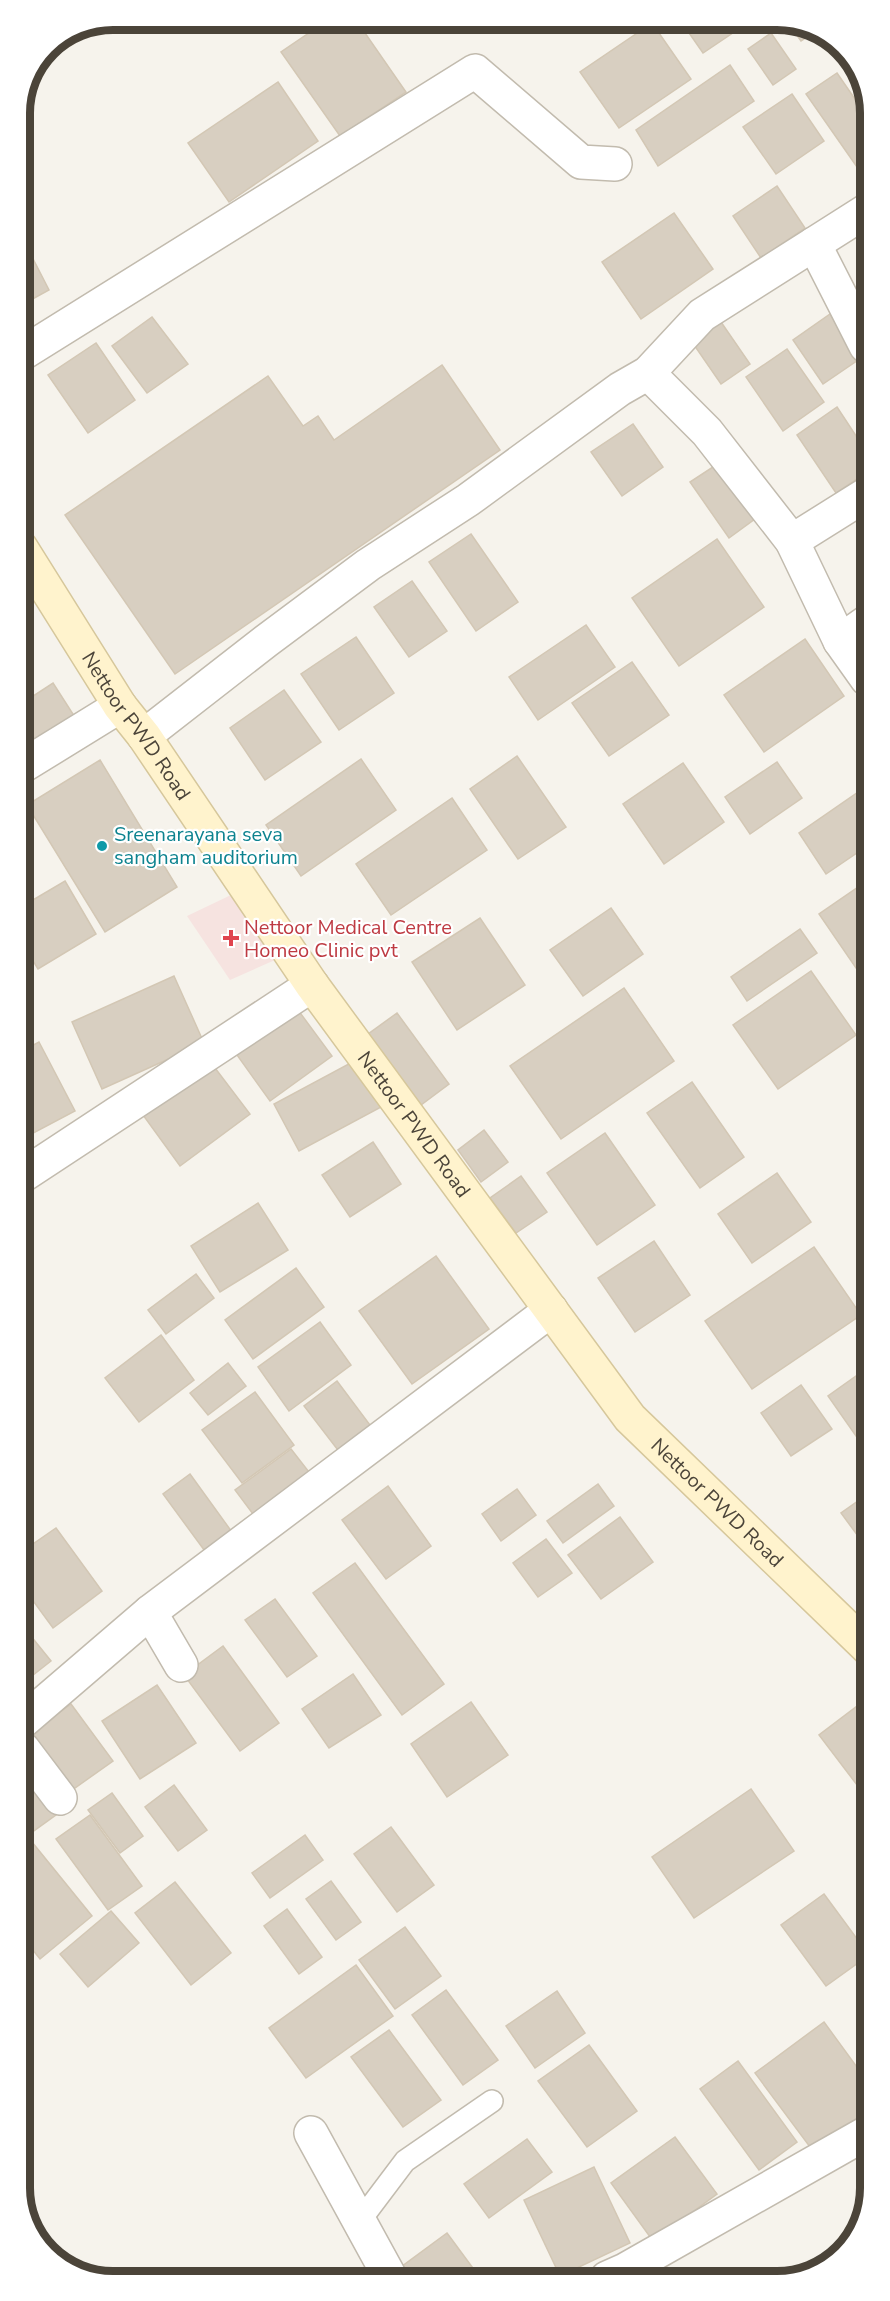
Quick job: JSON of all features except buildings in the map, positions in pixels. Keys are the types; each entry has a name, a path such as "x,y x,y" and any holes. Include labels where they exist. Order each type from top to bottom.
{"street":[{"path":"30,349 475,71 581,162 615,164"},
{"path":"144,736 266,640 368,565 468,500 620,389 648,373 702,315 860,216"},
{"path":"814,244 860,334"},
{"path":"648,373 707,432 792,541 840,640 860,669"},
{"path":"792,541 860,498"},
{"name":"Nettoor PWD Road","path":"30,562 120,706 144,736 312,985 630,1418 860,1640"},
{"path":"840,640 860,627"},
{"path":"30,761 120,706"},
{"path":"30,1171 312,985"},
{"path":"30,1715 150,1612 551,1310"},
{"path":"150,1612 181,1665"},
{"path":"30,1758 60,1798"},
{"path":"311,2133 387,2271"},
{"path":"621,2271 860,2137"}],"lane":[{"path":"359,2222 405,2161 492,2101"}],"shaded area":[{"name":"Nettoor Medical Centre Homeo Clinic pvt","path":"231,895 275,960 230,980 187,916"}],"place":[{"name":"Sreenarayana seva sangham auditorium","path":"102,846"},
{"name":"Nettoor Medical Centre Homeo Clinic pvt","path":"231,938"}]}
